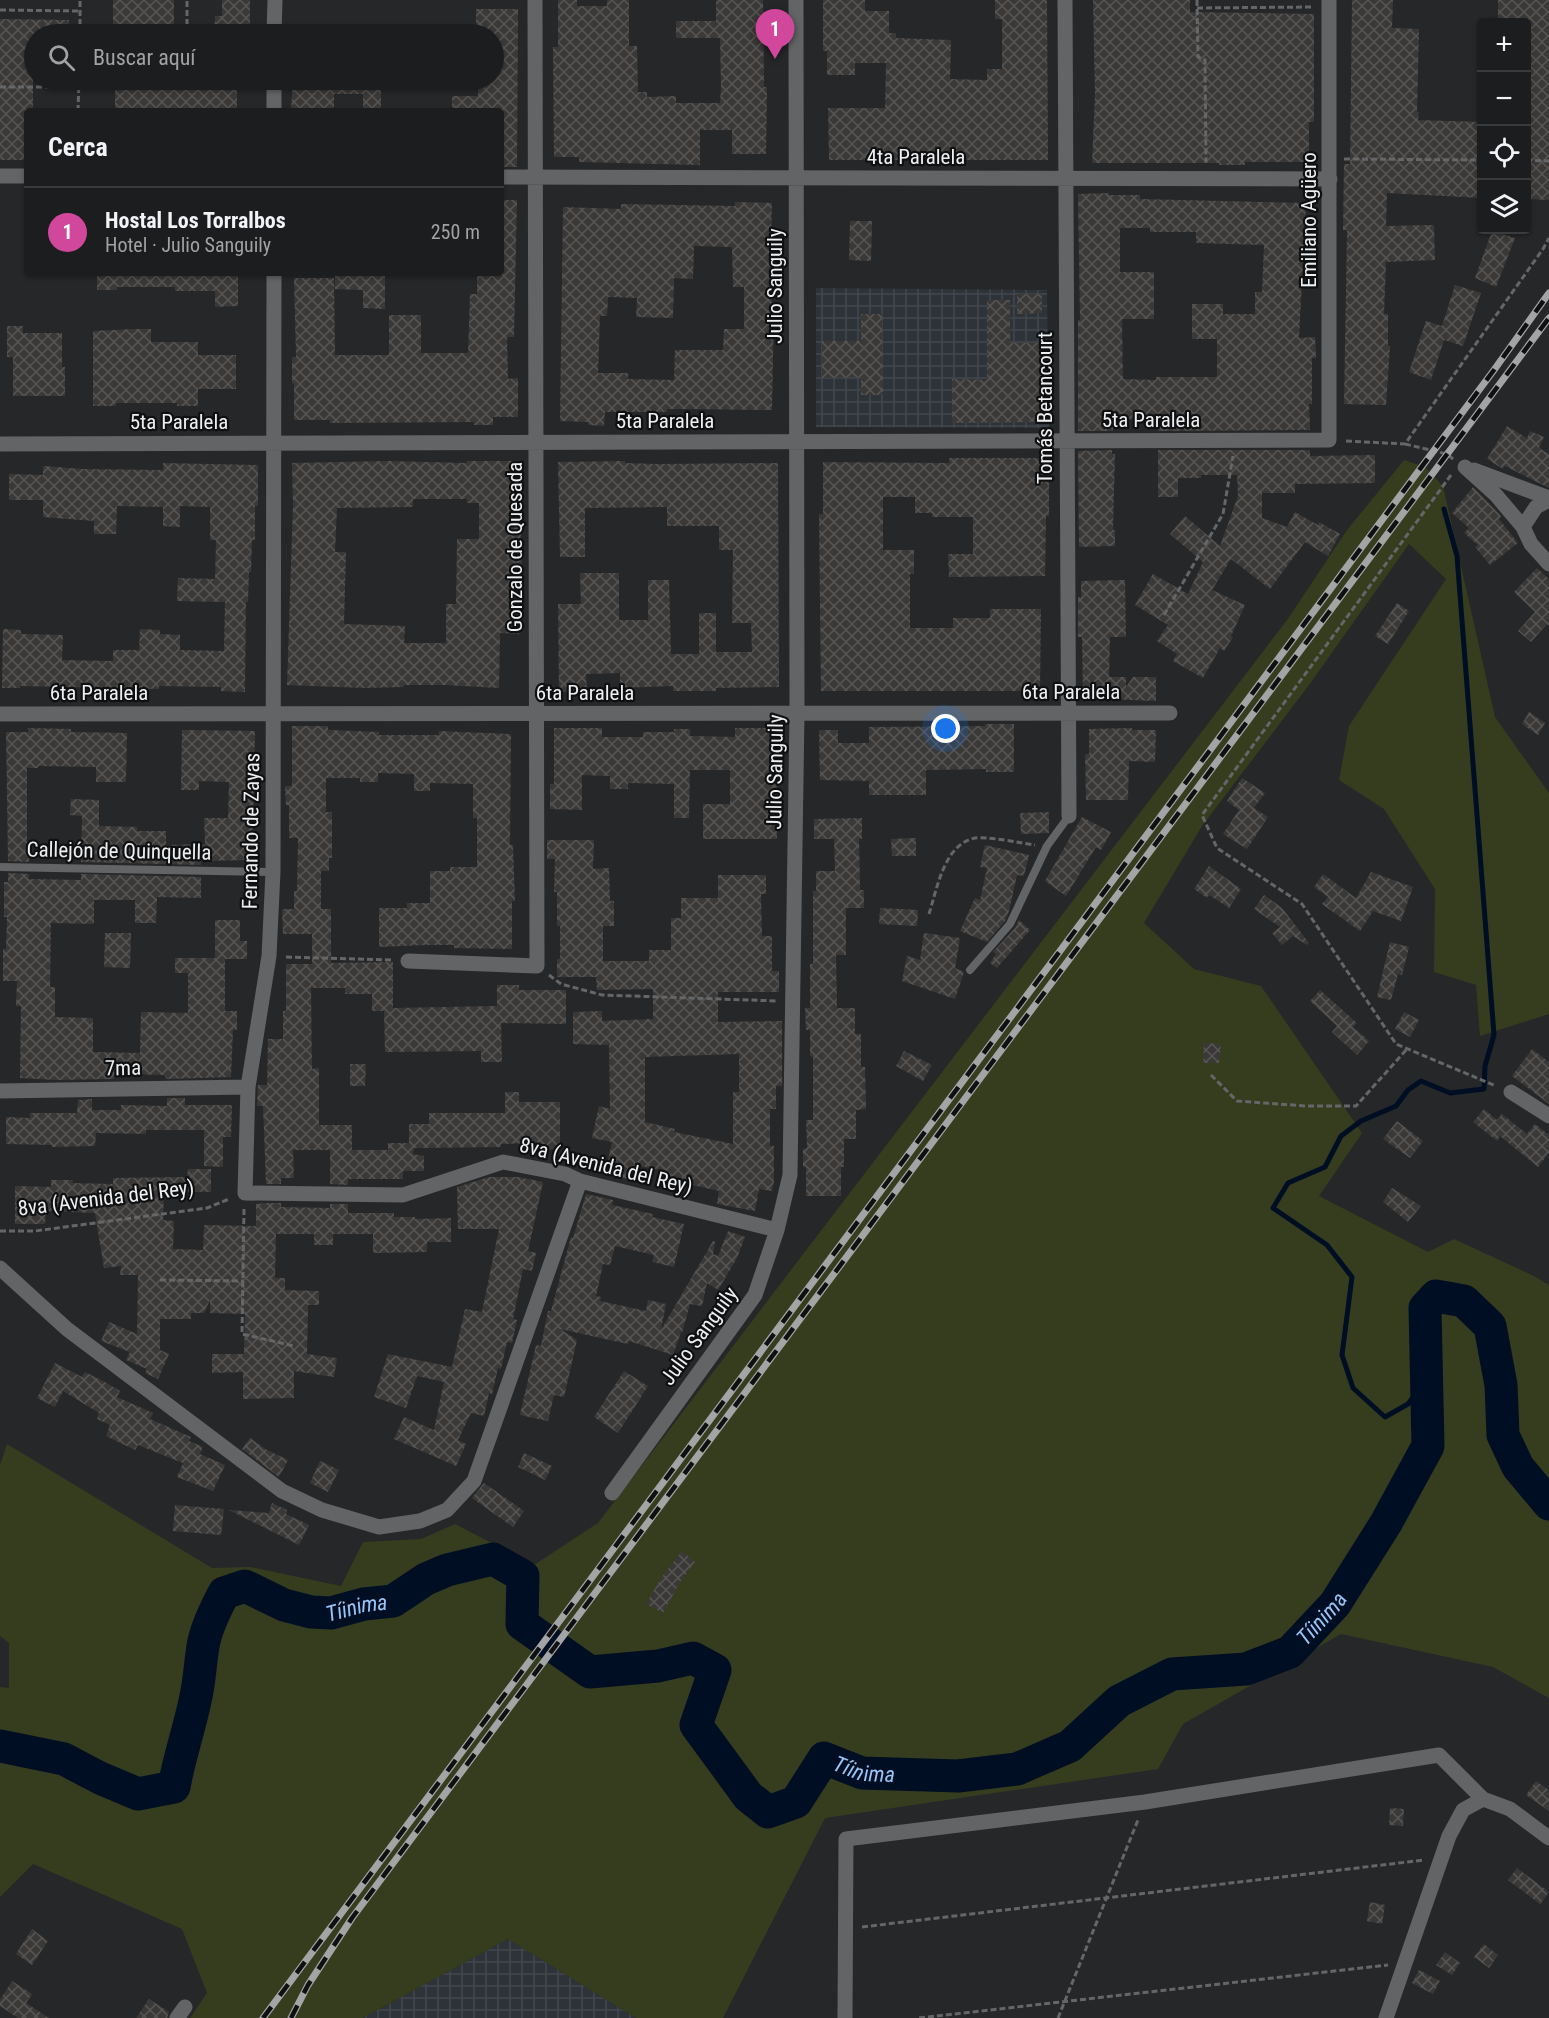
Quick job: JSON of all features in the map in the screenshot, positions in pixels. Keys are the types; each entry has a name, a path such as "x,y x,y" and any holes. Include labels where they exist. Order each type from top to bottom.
{"street":[{"path":"274,24 275,0"},
{"name":"Gonzalo de Quesada","path":"536,0 537,966"},
{"name":"Julio Sanguily","path":"612,1493 755,1295 777,1230 790,1175 797,714 796,0"},
{"name":"Tomás Betancourt","path":"1065,0 1069,816"},
{"name":"Emiliano Agüero","path":"1329,3 1329,440"},
{"path":"274,90 274,108"},
{"path":"0,176 24,176"},
{"name":"4ta Paralela","path":"504,177 1330,179"},
{"name":"Fernando de Zayas","path":"245,1192 248,1087 269,956 273,872 274,276"},
{"name":"5ta Paralela","path":"0,444 1329,440"},
{"path":"1465,467 1549,499"},
{"path":"1465,467 1496,495 1523,527 1531,544 1549,564"},
{"path":"1523,527 1536,507 1549,499"},
{"name":"6ta Paralela","path":"0,714 1170,714"},
{"path":"408,961 537,966"},
{"name":"7ma","path":"0,1091 248,1087"},
{"path":"1511,1092 1549,1116"},
{"name":"8va (Avenida del Rey)","path":"245,1192 403,1195 502,1162 565,1174 580,1181 777,1230"},
{"path":"0,1268 67,1329 282,1491 322,1510 379,1527 420,1521 447,1510 474,1481 580,1181"},
{"path":"845,2018 846,1839 1145,1802 1439,1755 1483,1799 1510,1809 1549,1838"},
{"path":"1386,2018 1449,1836 1463,1810 1483,1799"}],"lane":[{"path":"970,970 1010,924 1047,846 1069,816"},
{"name":"Callejón de Quinquella","path":"0,867 273,872"}],"path":[{"path":"80,0 80,24"},
{"path":"187,0 187,24"},
{"path":"1197,0 1198,57 1205,60 1206,178"},
{"path":"1197,8 1329,3"},
{"path":"0,10 80,11"},
{"path":"0,87 24,87"},
{"path":"78,108 79,90"},
{"path":"1330,158 1477,160"},
{"path":"1531,160 1549,161"},
{"path":"1405,444 1549,238"},
{"path":"1164,615 1223,514 1236,440"},
{"path":"1329,440 1405,444 1447,454 1465,467 1448,476 1202,815 1217,848 1302,904 1396,1044 1511,1092"},
{"path":"929,914 943,870 957,846 975,838 1047,846"},
{"path":"269,956 408,961"},
{"path":"537,966 561,984 602,995 791,1001"},
{"path":"1211,1075 1238,1101 1306,1106 1356,1106 1407,1049"},
{"path":"245,1192 242,1334 294,1346"},
{"name":"8va (Avenida del Rey)","path":"0,1231 35,1231 207,1208 245,1192"},
{"path":"159,1280 243,1281"},
{"path":"1058,2018 1145,1802"},
{"path":"845,1929 1442,1858"},
{"path":"919,2018 1405,1964"}],"shaded area":[{"path":"816,288 1047,290 1049,428 816,427"},
{"path":"508,1939 636,2018 363,2018"}],"green space":[{"path":"1404,460 1425,467 1443,486 1495,717 1549,793 1549,1014 1480,1036 1476,985 1434,972 1435,889 1384,809 1339,780 1349,726 1446,579 1409,544 1309,685 1202,826 1144,923 1194,969 1261,986 1362,1133 1319,1196 1428,1252 1454,1239 1549,1285 1549,1698 1493,1667 1341,1634 1183,1724 1158,1769 825,1818 723,2018 636,2018 508,1939 363,2018 190,2018 207,1993 182,1929 33,1864 0,1897 0,1687 9,1688 9,1643 0,1636 0,1465 7,1444 212,1568 250,1567 341,1586 363,1542 421,1539 455,1524 534,1565 598,1523 1287,620 1347,530"}],"building":[{"path":"113,0 174,0 174,24 113,24"},
{"path":"222,0 250,0 250,24 215,24 215,16 222,16"},
{"path":"558,0 577,0 577,6 607,6 607,0 629,0 629,46 637,46 638,92 647,92 647,97 676,96 676,103 720,103 720,38 676,38 676,21 716,21 716,0 763,0 764,87 767,87 766,154 732,154 732,130 700,130 700,165 579,162 579,157 554,157 553,47 558,47"},
{"path":"823,0 865,0 865,11 889,11 889,33 896,33 896,38 951,40 950,79 987,80 987,69 1002,69 1002,19 995,19 995,0 1047,0 1048,160 829,160 828,108 885,108 886,63 855,63 855,75 827,75 827,51 823,51"},
{"path":"1093,0 1190,0 1190,12 1314,14 1314,122 1309,122 1309,162 1245,162 1245,165 1092,163 1095,95"},
{"path":"1352,0 1393,0 1392,28 1419,29 1418,120 1477,122 1477,198 1387,193 1386,226 1434,225 1435,260 1386,262 1384,314 1388,314 1388,346 1390,346 1386,405 1344,404 1347,230 1343,230 1344,164 1350,164"},
{"path":"1498,0 1549,0 1549,200 1531,199 1531,18 1498,18"},
{"path":"476,9 518,9 517,167 504,167 504,108 452,108 452,96 478,96 478,90 504,90 504,24 476,24"},
{"path":"0,19 69,20 69,24 24,24 24,90 33,90 33,108 24,108 24,160 0,160"},
{"path":"115,90 237,90 237,108 115,108"},
{"path":"292,90 381,90 381,108 363,108 363,94 334,94 334,108 291,108"},
{"path":"1078,194 1140,195 1140,199 1306,203 1299,338 1315,337 1316,358 1312,358 1312,404 1309,404 1310,430 1158,431 1156,420 1113,419 1113,431 1078,431 1078,320 1080,320","holes":["1120,228 1150,228 1150,232 1196,232 1196,243 1264,245 1262,292 1255,292 1255,314 1223,314 1223,304 1192,304 1192,339 1217,339 1217,377 1123,379 1122,319 1154,319 1154,272 1120,272"]},
{"path":"504,200 517,200 514,337 507,337 508,379 518,378 518,417 493,417 493,425 474,425 474,422 330,423 330,420 294,420 292,357 296,357 294,278 334,278 335,355 389,355 389,315 421,315 421,353 468,353 470,294 477,294 477,276 504,276"},
{"path":"735,202 772,203 770,271 772,271 772,303 774,303 772,410 667,409 667,412 605,412 604,426 588,425 588,422 560,421 563,207 621,209 621,204 735,206","holes":["694,246 732,247 733,287 744,287 744,329 724,329 723,350 675,350 674,380 628,379 628,373 598,373 600,316 607,316 608,297 637,298 636,317 673,318 674,278 693,279"]},
{"path":"850,221 872,221 871,261 849,260"},
{"path":"1491,234 1515,238 1496,287 1475,278"},
{"path":"97,276 238,276 238,306 215,307 215,291 175,291 175,287 117,287 117,290 97,290"},
{"path":"335,276 385,276 385,309 363,308 363,290 335,289"},
{"path":"1455,285 1481,293 1463,346 1444,340 1431,380 1409,372 1426,321 1442,326"},
{"path":"1017,294 1042,294 1042,313 1017,314"},
{"path":"987,300 1010,300 1010,343 1042,343 1044,422 952,423 952,379 987,380"},
{"path":"861,314 882,314 883,395 861,395 861,377 822,378 822,341 861,341"},
{"path":"7,326 23,326 23,333 62,333 65,396 13,396 13,357 7,357"},
{"path":"151,329 151,342 198,342 198,355 236,355 236,389 198,389 198,406 177,406 177,403 115,403 116,406 93,406 93,331"},
{"path":"1507,426 1527,438 1530,431 1544,437 1539,448 1549,454 1549,488 1505,466 1503,469 1487,459"},
{"path":"1112,450 1112,454 1115,454 1113,530 1115,530 1115,546 1079,547 1078,451"},
{"path":"1158,450 1310,450 1310,456 1375,455 1375,483 1295,484 1295,493 1262,493 1262,518 1287,527 1295,512 1340,534 1328,556 1305,542 1270,589 1231,559 1212,590 1245,605 1231,636 1233,637 1224,651 1220,648 1203,678 1173,661 1177,654 1157,641 1168,625 1135,605 1153,574 1188,594 1203,562 1170,534 1185,516 1220,546 1238,496 1237,475 1201,475 1201,478 1178,478 1178,497 1158,497"},
{"path":"949,458 1049,458 1049,516 1046,516 1045,576 949,577 948,554 973,554 973,517 932,517 932,513 915,513 915,497 883,497 883,550 914,550 914,574 910,574 910,628 953,628 953,618 990,618 990,609 1041,609 1040,691 821,691 819,514 823,514 823,462 949,463"},
{"path":"516,461 516,513 520,513 522,568 512,568 513,596 519,596 519,634 500,633 499,688 445,685 365,688 287,685 293,505 292,463","holes":["413,499 467,499 467,503 479,503 479,539 457,539 456,604 446,604 446,643 404,643 405,626 344,624 346,552 335,552 337,508 413,507"]},
{"path":"625,461 625,463 658,464 778,463 779,687 716,688 716,691 673,691 673,686 620,688 620,673 586,674 587,692 559,692 558,604 581,604 580,573 619,573 619,620 648,620 648,580 669,580 671,654 699,654 699,613 716,613 716,652 752,652 751,623 732,623 733,550 719,550 719,526 667,526 667,507 585,508 585,557 560,557 558,462"},
{"path":"163,463 258,465 258,506 255,506 255,540 252,540 251,572 249,572 248,602 246,602 245,692 221,691 221,687 159,686 159,689 20,686 20,688 2,688 3,629 21,630 21,634 63,635 62,660 113,661 113,650 139,650 140,629 160,630 160,634 180,635 180,650 224,651 225,602 177,601 178,578 215,579 216,540 210,540 210,507 180,506 180,527 163,526 163,507 117,506 116,534 94,534 94,521 43,517 43,500 9,500 9,474 43,475 43,466 163,470"},
{"path":"1473,487 1501,516 1499,519 1518,543 1490,565 1475,547 1478,545 1464,533 1469,528 1452,513"},
{"path":"1537,568 1549,579 1549,626 1547,624 1531,642 1518,631 1535,612 1514,592"},
{"path":"1125,580 1126,637 1110,637 1109,677 1126,677 1126,687 1133,677 1156,677 1156,701 1083,698 1082,637 1078,637 1078,597 1081,597 1081,581"},
{"path":"1397,603 1409,611 1388,644 1375,636"},
{"path":"1529,712 1545,723 1538,735 1522,724"},
{"path":"985,724 1014,724 1014,772 986,772 986,769 926,770 926,795 869,795 869,781 820,780 819,730 838,730 838,743 869,743 869,727 985,726"},
{"path":"292,726 328,726 328,730 379,732 379,735 439,735 439,731 511,734 510,845 513,845 515,901 512,901 512,949 454,948 454,945 379,947 379,908 407,908 407,903 430,903 430,871 450,871 450,867 477,867 477,818 473,818 473,784 430,783 430,791 414,791 414,774 378,773 378,782 360,782 360,778 326,778 326,812 332,812 332,858 329,858 329,871 321,871 321,909 331,909 331,963 393,962 393,1008 497,1006 497,985 519,985 519,990 566,990 566,1024 501,1023 502,1062 481,1062 481,1051 385,1052 384,1011 372,1011 372,994 345,994 345,988 311,988 312,1069 319,1068 319,1125 352,1125 352,1150 388,1150 388,1143 409,1143 409,1124 429,1124 429,1113 505,1113 505,1092 519,1092 519,1102 560,1102 560,1149 536,1150 536,1143 501,1144 501,1147 414,1148 413,1154 424,1156 424,1171 403,1171 403,1179 348,1179 348,1185 330,1184 330,1150 293,1150 294,1178 281,1178 281,1184 266,1184 263,1106 257,1106 258,1085 267,1085 268,1039 283,1039 283,1011 286,1011 286,964 312,964 312,934 283,934 282,909 294,909 294,891 297,891 298,838 289,838 289,805 286,805 285,786 292,786"},
{"path":"28,728 71,729 71,732 127,733 126,782 96,782 96,767 38,766 38,768 27,768 29,862 8,861 6,732 28,732"},
{"path":"554,728 602,728 602,737 643,737 643,732 674,732 674,729 690,729 690,736 735,737 735,728 778,728 777,839 703,839 703,804 730,804 730,770 690,770 689,818 674,818 674,784 628,783 628,789 610,789 610,776 582,775 582,810 550,809 550,784 554,784"},
{"path":"1132,728 1132,730 1156,730 1155,762 1129,761 1128,800 1086,800 1085,754 1089,754 1089,729"},
{"path":"182,730 255,731 252,860 201,861 201,865 81,862 82,816 70,815 71,799 99,800 99,826 137,827 137,831 166,831 166,845 205,844 204,818 228,818 229,782 199,781 199,790 181,790"},
{"path":"1242,778 1265,793 1254,808 1268,817 1247,849 1223,834 1239,810 1227,801"},
{"path":"1049,812 1049,833 1021,834 1020,813"},
{"path":"1082,817 1111,832 1101,850 1096,847 1066,896 1045,881"},
{"path":"862,818 862,839 859,839 860,890 864,890 864,908 846,908 846,955 836,955 837,1008 855,1008 855,1034 861,1034 861,1067 865,1067 866,1109 856,1110 856,1139 844,1139 841,1196 806,1196 806,1167 803,1167 803,1149 807,1148 806,1120 813,1120 813,1057 810,1056 810,1030 806,1030 805,1008 810,1008 810,964 813,964 813,891 816,891 816,871 835,871 834,839 814,839 814,819"},
{"path":"916,838 916,856 892,856 891,839"},
{"path":"547,840 594,840 593,869 609,868 610,901 614,901 614,926 603,926 603,961 649,961 649,950 671,950 671,918 681,918 681,898 718,898 718,875 766,875 766,894 761,894 762,936 772,936 772,971 779,971 779,992 718,992 718,1022 782,1021 782,1086 776,1086 776,1109 770,1109 770,1146 774,1146 774,1181 772,1191 759,1189 755,1211 717,1204 719,1191 666,1179 668,1172 635,1165 632,1180 605,1174 612,1142 592,1138 599,1106 610,1109 609,1045 573,1044 573,1012 602,1011 602,1021 653,1019 653,989 597,990 596,977 557,977 557,959 560,959 560,926 557,926 557,892 554,892 555,859 547,859","holes":["739,1054 739,1092 733,1092 733,1144 674,1132 675,1129 645,1122 645,1057"]},
{"path":"985,845 1029,855 1024,876 1017,875 1005,921 987,942 960,931 975,898 980,900 987,868 980,867"},
{"path":"1209,866 1241,889 1229,908 1209,895 1207,898 1194,889"},
{"path":"1371,872 1413,887 1401,921 1373,911 1360,931 1322,904 1328,897 1314,887 1323,874 1356,898"},
{"path":"8,873 29,874 29,879 81,880 81,874 201,877 201,898 157,897 156,923 135,923 135,900 94,900 94,924 51,923 50,987 55,987 55,1017 93,1018 93,1052 140,1053 141,1012 188,1013 188,973 175,973 175,958 215,958 215,920 240,920 240,941 247,941 247,959 225,959 225,1011 237,1011 237,1030 233,1030 231,1077 167,1079 164,1075 114,1074 114,1079 20,1078 21,1006 16,1006 17,981 3,981 3,949 6,949 7,917 4,917 4,882 8,882"},
{"path":"1264,895 1282,908 1309,943 1307,945 1293,936 1282,945 1272,933 1280,927 1254,909"},
{"path":"880,908 918,910 917,926 879,924"},
{"path":"1019,920 1030,930 997,968 990,963 996,954 993,952 1015,928"},
{"path":"105,933 131,933 130,968 104,967"},
{"path":"924,933 960,938 955,968 964,972 955,999 902,981 907,956 920,960"},
{"path":"1390,942 1409,947 1402,975 1398,974 1391,1000 1377,997"},
{"path":"1320,990 1357,1023 1353,1027 1369,1041 1357,1055 1332,1032 1337,1026 1310,1001"},
{"path":"1404,1012 1419,1020 1410,1037 1395,1029"},
{"path":"1204,1043 1221,1044 1219,1063 1203,1063"},
{"path":"1532,1049 1549,1062 1549,1104 1512,1076"},
{"path":"904,1051 932,1065 923,1081 896,1066"},
{"path":"350,1064 366,1064 365,1086 350,1086"},
{"path":"167,1098 185,1098 185,1105 232,1105 231,1137 223,1137 223,1167 204,1166 204,1130 146,1130 146,1134 96,1133 95,1146 52,1147 52,1145 6,1144 6,1117 30,1118 30,1113 77,1113 78,1100 92,1099 92,1110 121,1110 121,1105 167,1106"},
{"path":"1484,1109 1497,1120 1502,1114 1527,1134 1535,1124 1549,1135 1549,1153 1538,1167 1500,1136 1497,1141 1473,1122"},
{"path":"1397,1121 1423,1141 1410,1158 1383,1139"},
{"path":"188,1169 211,1169 211,1192 164,1191 163,1220 174,1221 173,1249 203,1250 204,1225 256,1226 256,1204 266,1203 281,1203 281,1207 330,1208 330,1204 348,1204 348,1213 394,1213 394,1217 415,1217 415,1219 451,1218 451,1242 427,1242 427,1252 373,1253 373,1234 333,1234 333,1245 314,1245 314,1234 276,1234 275,1278 285,1278 285,1290 319,1291 319,1305 308,1305 307,1354 337,1358 334,1377 294,1371 294,1398 243,1399 243,1372 212,1373 212,1354 244,1354 245,1314 210,1313 210,1300 204,1313 191,1313 191,1319 160,1319 160,1350 169,1354 158,1379 145,1373 147,1369 126,1360 130,1352 101,1341 109,1322 137,1334 138,1275 120,1275 121,1266 104,1268 95,1213 46,1211 45,1224 15,1224 15,1186 51,1187 51,1180 113,1184 113,1178 187,1177"},
{"path":"489,1177 518,1177 543,1182 528,1251 536,1253 532,1271 523,1269 513,1319 517,1320 512,1343 507,1342 501,1369 498,1368 484,1416 471,1413 458,1440 466,1444 456,1466 394,1439 404,1417 434,1430 444,1382 417,1376 406,1408 374,1397 388,1354 452,1367 465,1309 482,1312 499,1229 458,1229 457,1187"},
{"path":"1392,1188 1421,1206 1408,1222 1383,1202"},
{"path":"586,1194 613,1200 612,1205 684,1224 674,1267 652,1262 654,1255 615,1246 610,1265 603,1264 596,1296 601,1297 600,1301 646,1311 648,1300 666,1304 661,1330 713,1241 715,1242 713,1254 718,1256 728,1231 745,1237 737,1258 718,1290 707,1283 702,1306 690,1304 673,1355 629,1341 628,1344 560,1329 577,1340 564,1397 554,1395 548,1421 520,1415 536,1345 541,1346 548,1311 551,1311 571,1237 573,1238"},
{"path":"55,1363 82,1377 85,1372 105,1382 120,1391 117,1397 153,1413 150,1419 191,1437 189,1441 203,1447 200,1454 225,1465 213,1491 177,1477 183,1463 138,1445 135,1450 106,1436 110,1425 97,1419 99,1413 63,1391 55,1407 37,1398"},
{"path":"624,1371 648,1386 618,1433 594,1417"},
{"path":"250,1438 267,1450 288,1460 279,1477 242,1449"},
{"path":"524,1453 552,1466 545,1480 518,1467"},
{"path":"320,1461 339,1470 328,1492 310,1483"},
{"path":"484,1483 524,1511 513,1527 472,1498"},
{"path":"272,1503 287,1510 286,1514 309,1525 299,1545 229,1510 269,1513"},
{"path":"175,1505 224,1509 221,1535 173,1531"},
{"path":"682,1551 695,1562 680,1582 663,1613 646,1604 661,1578"},
{"path":"1536,1781 1549,1790 1549,1811 1526,1795"},
{"path":"1390,1808 1404,1809 1403,1826 1389,1825"},
{"path":"1517,1868 1549,1892 1540,1904 1508,1880"},
{"path":"1370,1902 1385,1905 1382,1924 1367,1921"},
{"path":"32,1929 48,1941 32,1965 16,1954"},
{"path":"1484,1944 1498,1955 1489,1968 1474,1957"},
{"path":"1445,1952 1460,1963 1452,1975 1436,1965"},
{"path":"1419,1970 1440,1981 1433,1994 1412,1983"},
{"path":"12,1981 32,1994 26,2003 49,2018 18,2018 0,2006 0,2000"},
{"path":"149,1999 169,2012 167,2018 136,2018"}],"waterway":[{"path":"1426,1380 1408,1404 1385,1417 1353,1388 1342,1355 1352,1277 1327,1245 1273,1208 1288,1183 1325,1167 1341,1136 1361,1121 1396,1106 1408,1090 1421,1081 1450,1093 1484,1089 1485,1066 1494,1035 1457,556 1444,509"},
{"name":"Tíinima","path":"0,1746 64,1759 138,1794 174,1787 197,1693 204,1641 224,1593 245,1586 284,1605 311,1612 331,1613 364,1604 393,1601 426,1579 447,1570 493,1559 523,1576 522,1624 590,1672 658,1666 693,1658 715,1670 696,1725 748,1796 768,1812 796,1802 824,1758 862,1773 958,1776 1017,1769 1070,1746 1119,1701 1172,1674 1246,1669 1290,1652 1335,1604 1386,1523 1428,1446 1425,1308 1436,1296 1464,1301 1490,1326 1501,1385 1503,1435 1518,1467 1549,1504"}],"railway":[{"path":"263,2018 1494,370 1549,293"},
{"path":"291,2018 308,1985 352,1918 1549,318"}],"place":[{"name":"Hostal Los Torralbos","path":"775,59"}]}
